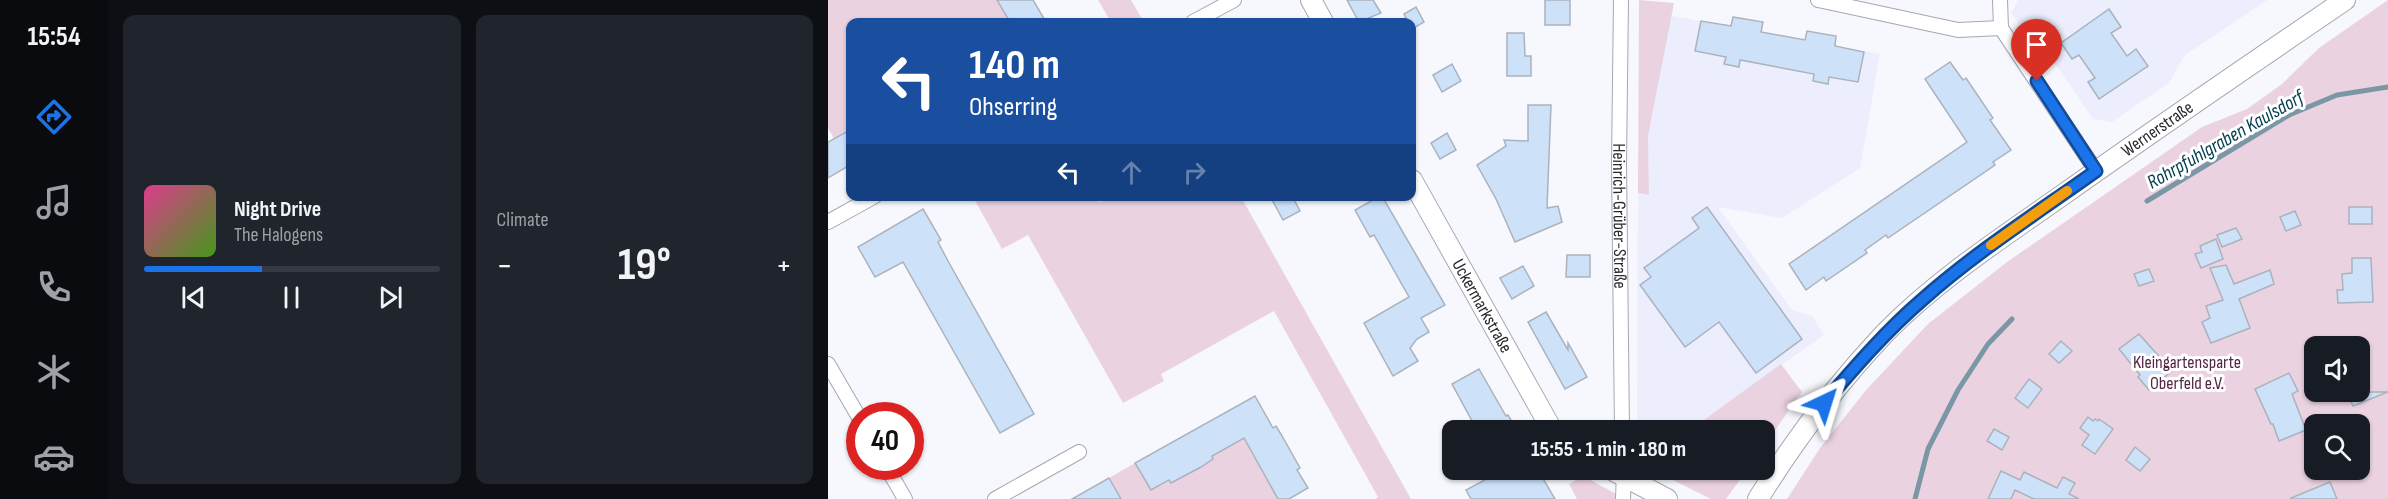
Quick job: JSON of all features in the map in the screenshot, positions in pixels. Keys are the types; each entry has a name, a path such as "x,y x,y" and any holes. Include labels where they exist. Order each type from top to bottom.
{"street":[{"path":"1200,18 1234,0"},
{"path":"1311,0 1321,18"},
{"name":"Heinrich-Grüber-Straße","path":"1621,0 1619,162 1622,420"},
{"path":"1818,0 1958,30 2001,28"},
{"path":"2000,0 2001,28 2096,171"},
{"name":"Wernerstraße","path":"1758,499 1824,403 1886,333 1923,298 2096,171 2345,0"},
{"name":"Uckermarkstraße","path":"1416,187 1546,420"},
{"path":"828,222 866,201"},
{"path":"828,364 850,402"},
{"path":"995,499 1079,452"},
{"path":"894,480 905,499"},
{"path":"1621,480 1623,499"},
{"path":"1634,480 1667,499"}],"shaded area":[{"path":"2019,0 2267,0 2185,55 2169,83 2112,122 2093,119 2033,31 2027,35 2011,13"},
{"path":"1671,16 1730,26 1733,17 1763,22 1761,32 1819,43 1820,40 1806,37 1807,31 1836,36 1835,46 1880,54 1860,168 1782,218 1718,207 1792,310 1812,316 1824,335 1704,420 1637,420 1638,193 1649,195 1648,136"}],"green space":[{"path":"828,0 997,0 1008,18 846,18 846,134 837,144 828,128"},
{"path":"1098,0 1131,0 1142,18 1109,18"},
{"path":"1639,0 1674,3 1648,136 1649,195 1638,193"},
{"name":"Kleingartensparte Oberfeld e.V.","path":"2388,0 2388,499 1787,499 1820,448 1867,389 1928,324 2007,262 2202,127 2247,109 2282,84 2319,48"},
{"path":"975,201 1243,201 1411,499 1375,499 1378,497 1274,311 1161,374 1164,381 1123,403 1028,235 1002,249"},
{"path":"1781,364 1802,392 1775,430 1775,420 1704,420"},
{"path":"1249,435 1251,451 1278,499 1121,499 1109,478 1135,463 1151,490 1206,464 1213,459 1212,456"},
{"path":"1576,480 1590,480 1618,495 1618,499 1577,499 1569,484"},
{"path":"1673,480 1740,480 1726,499 1711,499"}],"building":[{"path":"997,0 1033,0 1044,18 1008,18"},
{"path":"1347,0 1373,0 1381,13 1369,18 1357,18"},
{"path":"1545,0 1570,0 1570,25 1545,25"},
{"path":"1416,7 1424,22 1416,27 1416,18 1406,18 1404,14"},
{"path":"2109,9 2121,27 2111,33 2127,56 2136,49 2148,66 2099,99 2088,82 2095,78 2079,55 2072,59 2061,43"},
{"path":"1733,17 1763,22 1761,32 1805,40 1807,31 1836,36 1835,46 1864,52 1858,82 1829,77 1828,84 1813,81 1814,74 1740,60 1739,67 1724,64 1726,57 1695,51 1701,21 1731,26"},
{"path":"1507,33 1524,33 1525,56 1531,56 1531,76 1507,76"},
{"path":"1950,62 1963,80 1966,78 1993,118 1990,120 2011,150 1993,162 1995,165 1888,238 1886,235 1865,250 1867,253 1826,281 1824,277 1806,290 1789,264 1967,142 1925,79"},
{"path":"1452,64 1461,81 1442,92 1433,75"},
{"path":"1528,105 1551,105 1547,208 1558,206 1562,222 1515,242 1496,199 1477,165 1506,146 1504,140 1528,141"},
{"path":"846,132 846,167 828,178 828,142"},
{"path":"1447,133 1456,150 1440,159 1431,143"},
{"path":"1273,201 1295,201 1300,211 1283,220"},
{"path":"1371,201 1385,201 1445,305 1421,318 1429,332 1417,339 1410,348 1418,361 1393,376 1364,323 1409,297 1374,235 1370,237 1355,210"},
{"path":"1707,207 1802,339 1756,373 1719,322 1685,347 1640,285 1651,277 1644,268 1699,228 1692,218"},
{"path":"2349,207 2372,207 2372,224 2349,224"},
{"path":"923,209 941,240 938,242 948,261 1034,414 1000,433 903,262 875,277 858,247"},
{"path":"2295,211 2301,225 2286,231 2280,217"},
{"path":"2236,228 2242,239 2222,247 2217,235"},
{"path":"2216,239 2223,259 2201,268 2195,254 2202,252 2200,246"},
{"path":"1567,255 1590,255 1590,277 1566,277"},
{"path":"2352,258 2371,258 2373,302 2338,303 2337,290 2343,290 2342,274 2352,273"},
{"path":"2226,265 2234,284 2270,270 2274,284 2239,299 2250,328 2211,343 2202,322 2210,318 2206,306 2223,300 2210,268"},
{"path":"1523,266 1534,286 1512,299 1500,278"},
{"path":"2149,269 2154,281 2139,286 2134,274"},
{"path":"1546,312 1568,350 1568,343 1587,377 1565,389 1528,322"},
{"path":"2139,334 2172,371 2149,390 2119,349"},
{"path":"2061,341 2072,351 2059,363 2049,354"},
{"path":"1479,369 1506,416 1508,415 1511,420 1472,420 1452,384"},
{"path":"2289,373 2298,391 2292,394 2304,425 2304,431 2279,441 2255,389"},
{"path":"2029,379 2042,389 2028,408 2015,398"},
{"path":"2370,392 2388,392 2370,399"},
{"path":"1255,396 1273,428 1276,426 1282,436 1308,488 1289,499 1278,499 1244,438 1212,456 1213,459 1201,467 1171,483 1169,480 1151,490 1135,463"},
{"path":"2351,402 2363,402 2353,406"},
{"path":"2088,417 2093,421 2099,419 2113,429 2095,454 2082,445 2089,435 2080,428"},
{"path":"1994,429 2009,437 2002,450 1987,441"},
{"path":"2135,447 2150,459 2140,471 2126,460"},
{"path":"2001,471 2020,480 2024,472 2057,488 2063,477 2075,483 2069,494 2079,499 2034,499 2015,490 2011,499 1988,499"},
{"path":"1109,478 1121,499 1072,499"},
{"path":"1484,480 1544,480 1555,499 1471,499 1466,490"},
{"path":"2330,482 2337,499 2291,499 2291,498"}],"waterway":[{"name":"Rohrpfuhlgraben Kaulsdorf","path":"2147,201 2289,115 2337,95 2388,87"},
{"name":"Rohrpfuhlgraben Kaulsdorf","path":"1915,499 1928,449 1958,390 1988,344 2012,319"}],"slow traffic":[{"path":"1991,245 2067,191"}],"route":[{"path":"1824,403 1886,333 1923,298 2096,171 2037,81"}]}
